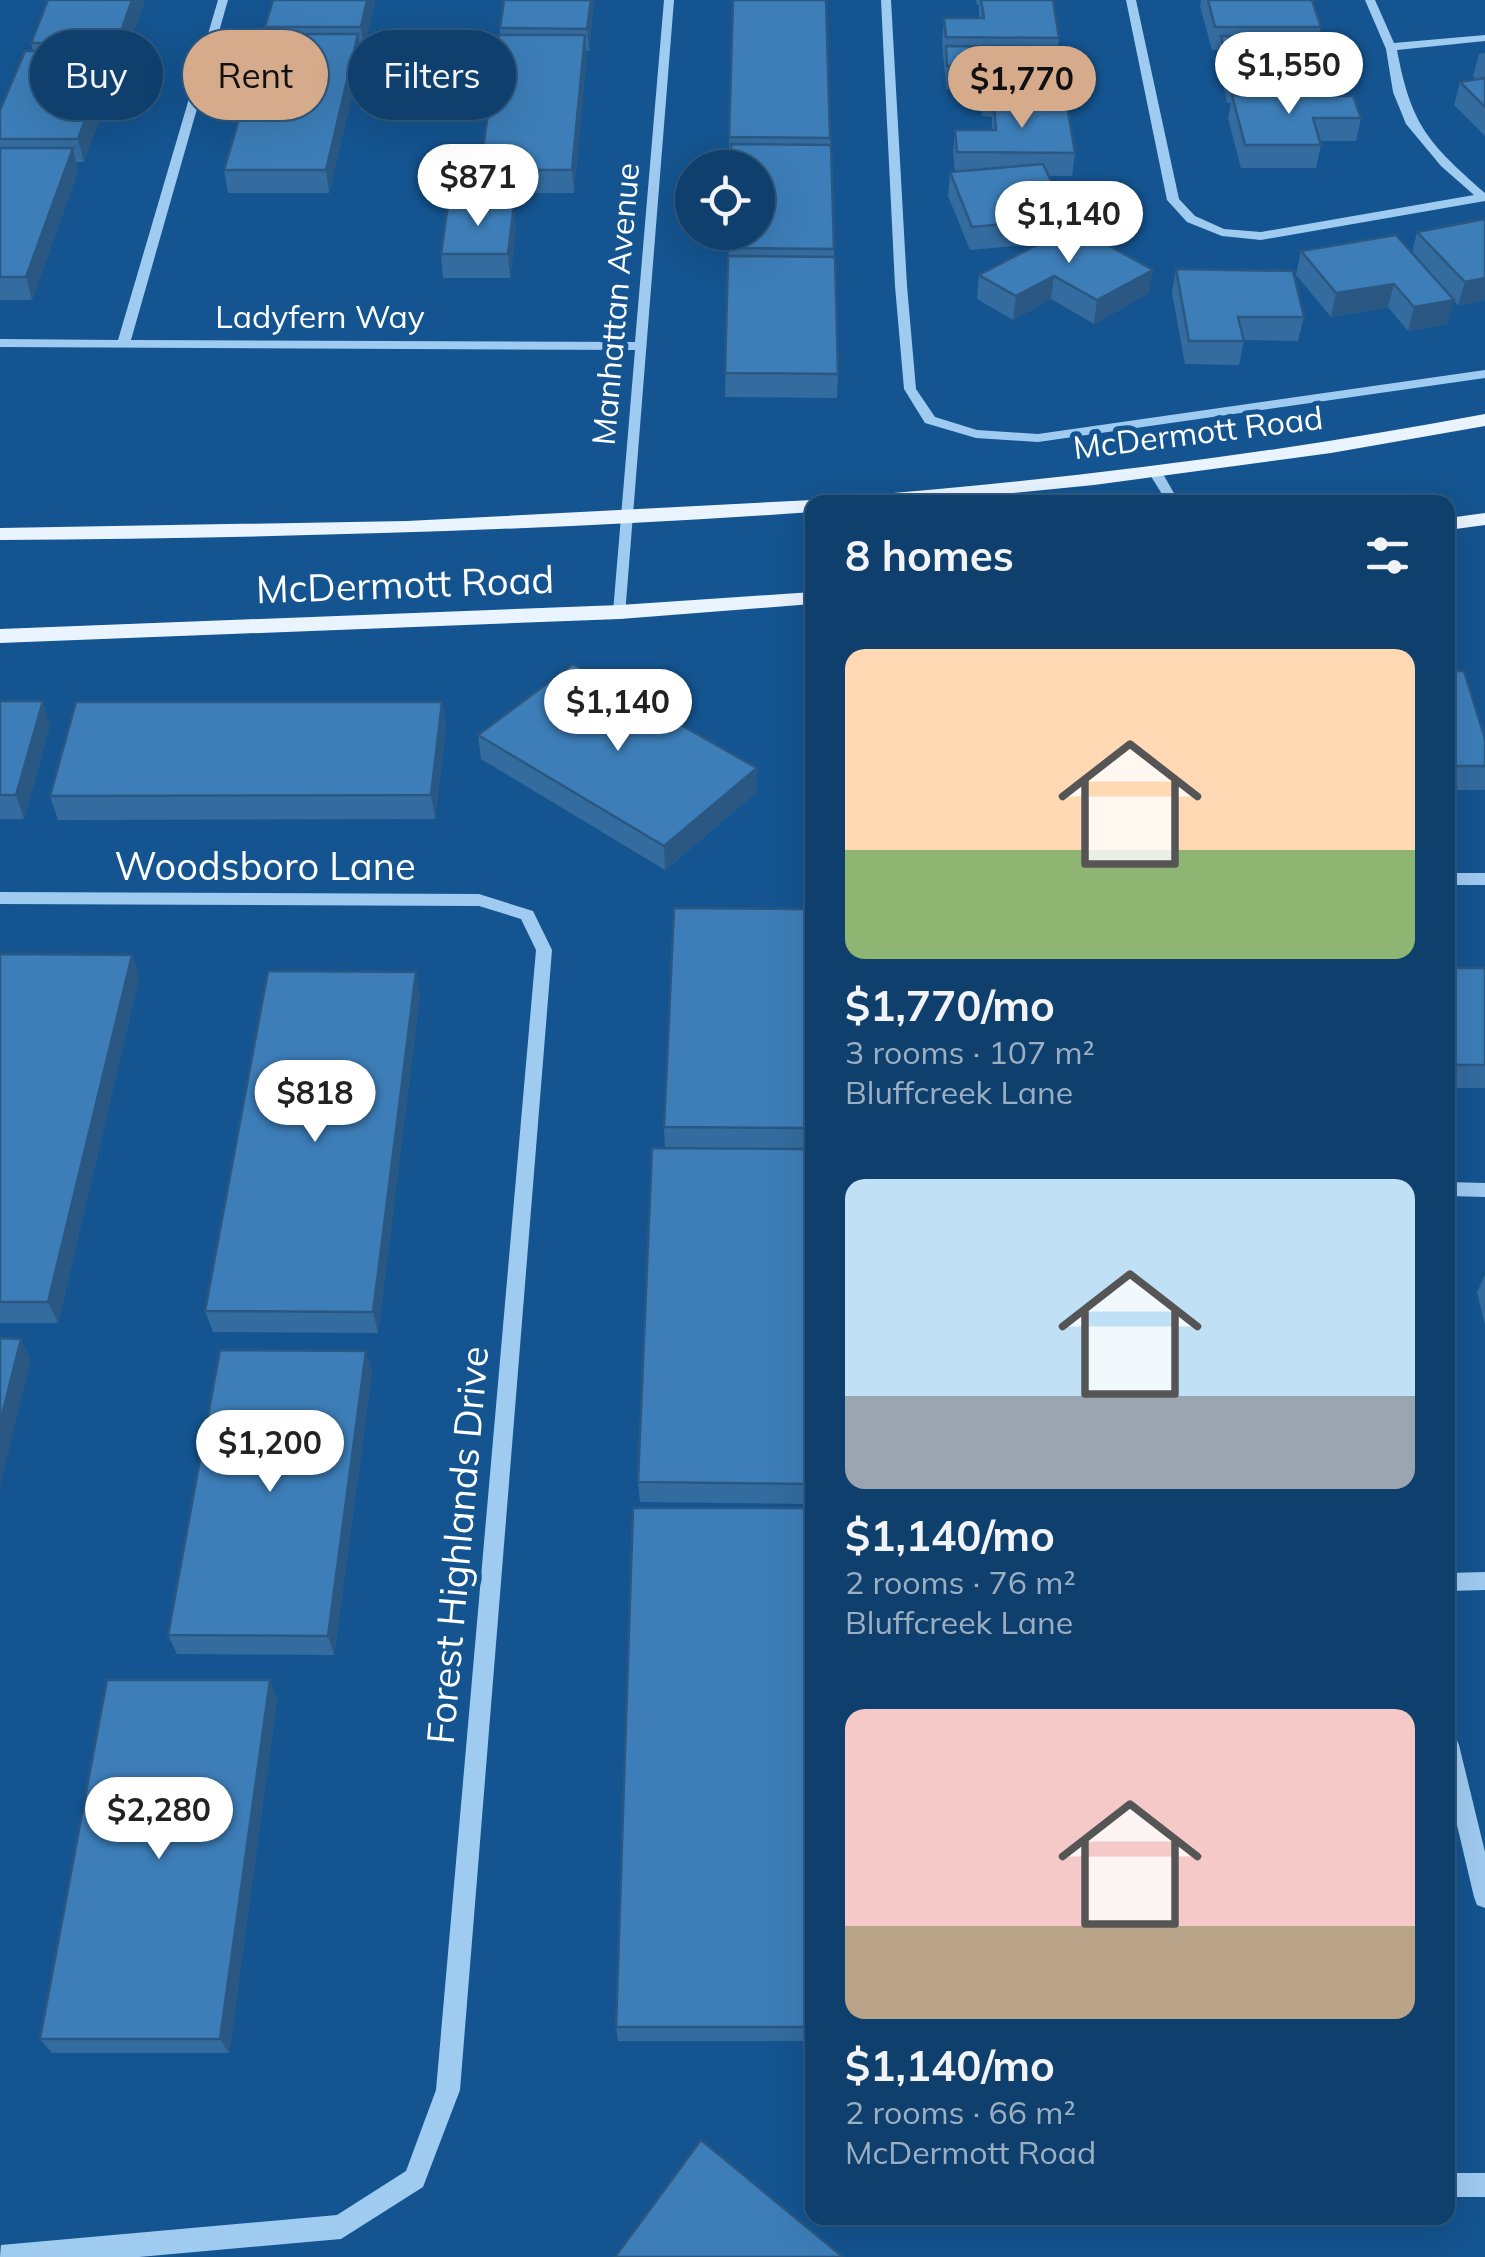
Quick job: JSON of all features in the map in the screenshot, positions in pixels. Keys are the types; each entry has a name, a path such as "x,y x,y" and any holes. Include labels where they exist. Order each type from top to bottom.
{"main road":[{"name":"McDermott Road","path":"924,495 1154,470 1410,435 1485,420"},
{"name":"McDermott Road","path":"0,534 310,532 626,521 805,507"},
{"path":"1455,523 1485,518"},
{"name":"McDermott Road","path":"0,636 620,612 805,599"}],"street":[{"path":"123,344 223,0"},
{"name":"Manhattan Avenue","path":"620,612 669,0"},
{"path":"886,0 900,286 910,388 930,420 976,434 1038,438 1485,374"},
{"path":"1132,0 1174,200 1191,219 1222,232 1261,236 1485,198"},
{"path":"1370,0 1390,48 1398,92 1412,124 1446,164 1485,198"},
{"path":"1390,48 1485,38"},
{"name":"Ladyfern Way","path":"0,344 640,346"},
{"path":"1154,470 1169,495"},
{"path":"1455,879 1485,880"},
{"name":"Woodsboro Lane","path":"0,898 479,900 527,915"},
{"name":"Forest Highlands Drive","path":"1,2257 341,2227 415,2179 448,2090 544,950 527,915"},
{"path":"1455,1189 1485,1190"},
{"path":"1455,1582 1485,1582"},
{"path":"1455,1773 1485,1897"},
{"path":"1455,2185 1485,2185"}],"building":[{"path":"48,0 132,0 122,30 36,30"},
{"path":"273,0 367,0 361,27 265,27"},
{"path":"504,0 591,0 587,29 500,28"},
{"path":"733,0 826,0 830,138 729,137"},
{"path":"981,0 1053,0 1059,38 946,37 944,18 984,18"},
{"path":"1208,0 1312,0 1321,27 1215,27"},
{"path":"328,34 348,34 348,76 326,170 224,170 239,120 328,120"},
{"path":"516,35 585,35 572,170 480,170 487,120 516,120"},
{"path":"1221,36 1299,37 1312,81 1231,80"},
{"path":"946,46 1062,47 1069,94 984,94 982,66 947,66"},
{"path":"25,51 30,51 30,120 85,120 78,139 0,139 0,110"},
{"path":"1485,78 1485,107 1460,82"},
{"path":"1232,95 1353,96 1361,118 1313,118 1321,145 1245,145"},
{"path":"994,105 1067,105 1075,153 957,152 955,130 996,130"},
{"path":"731,144 831,145 834,249 775,248 775,150 731,150"},
{"path":"0,148 73,148 26,277 0,277"},
{"path":"1043,164 1068,218 972,227 950,172"},
{"path":"448,204 514,204 508,254 441,254"},
{"path":"1485,219 1485,278 1465,282 1417,232"},
{"path":"1073,226 1153,270 1097,300 1054,276 1016,296 979,275"},
{"path":"1396,235 1454,300 1414,307 1394,284 1336,293 1301,251"},
{"path":"728,256 835,257 838,374 725,373"},
{"path":"1176,269 1293,271 1304,317 1238,317 1244,341 1189,341"},
{"path":"573,664 757,768 664,846 478,735"},
{"path":"1455,671 1464,671 1485,739 1485,766 1455,766"},
{"path":"0,701 43,701 16,795 0,795"},
{"path":"76,702 442,702 431,795 50,796"},
{"path":"674,908 805,909 805,1128 664,1127"},
{"path":"0,954 132,955 48,1302 0,1302"},
{"path":"1455,968 1485,968 1485,1065 1455,1065"},
{"path":"268,971 416,972 373,1312 205,1311"},
{"path":"652,1148 805,1149 805,1484 638,1482"},
{"path":"0,1338 21,1339 0,1423"},
{"path":"220,1350 366,1351 328,1636 168,1635"},
{"path":"633,1508 805,1508 805,2027 616,2027"},
{"path":"107,1680 270,1680 220,2039 40,2039"},
{"path":"701,2140 843,2257 615,2257"}]}
